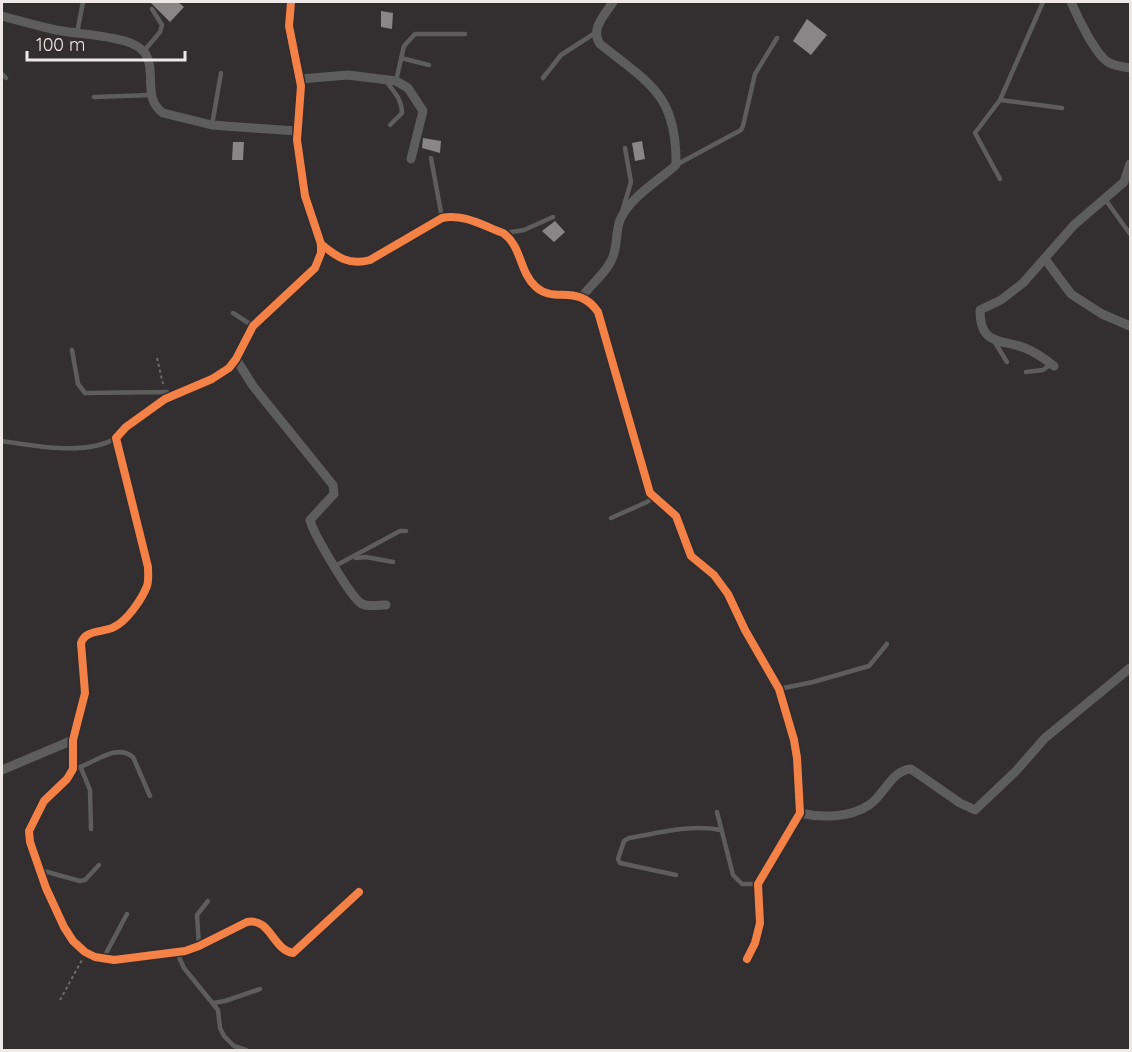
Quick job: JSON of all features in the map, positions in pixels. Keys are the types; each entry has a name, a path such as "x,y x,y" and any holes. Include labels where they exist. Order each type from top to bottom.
{"street":[{"path":"291,2 289,26 300,79 296,131 305,196 321,244 321,253 315,268 254,326 236,359 221,375 169,393 126,427 116,438 148,567 148,578 142,595 123,621 110,629 87,634 82,638 85,693 73,740 77,768 44,801 29,831 30,842 45,888 64,927 73,941 85,952 103,959 114,960 177,953 199,946 254,920 260,922 284,950 293,953 359,892"},
{"path":"582,297 589,286 611,263 620,221 635,200 676,165 672,124 669,111 662,98 651,85 600,44 595,33 613,2"},
{"path":"1071,2 1101,56 1108,62 1131,68"},
{"path":"2,16 136,45 144,51 147,58 151,95 157,108 163,113 213,125 296,131"},
{"path":"300,79 348,75 391,81 408,88 423,111 411,159"},
{"path":"1052,365 1023,347 994,341 986,333 980,310 1014,292 1074,225 1124,182 1131,164"},
{"path":"321,244 338,257 348,262 359,263 370,260 442,218 460,217 503,233 514,243 526,273 536,287 546,293 582,297 598,312 650,493 676,516 691,556 722,584 779,689 797,758 800,813 758,884 760,923 755,943 747,959"},
{"path":"1045,259 1071,294 1102,314 1131,326"},
{"path":"236,359 273,412 333,485 334,494 310,520 335,566 359,603 367,606 386,605"},
{"path":"800,813 811,816 835,816 855,812 870,805 900,772 911,769 923,775 960,803 975,810 1016,771 1045,738 1131,668"},
{"path":"2,770 73,740"}],"lane":[{"path":"77,33 83,2"},
{"path":"1000,179 975,133 1000,100 1043,2"},
{"path":"144,51 160,32 162,26 152,9"},
{"path":"543,78 561,55 595,33"},
{"path":"390,125 403,110 391,81 408,40 415,34 465,34"},
{"path":"676,165 741,130 744,126 755,74 777,38"},
{"path":"401,58 429,65"},
{"path":"213,125 221,73"},
{"path":"94,97 151,95"},
{"path":"1000,100 1062,108"},
{"path":"620,221 631,182 625,148"},
{"path":"431,158 442,218"},
{"path":"1105,199 1131,234"},
{"path":"503,233 524,230 553,217"},
{"path":"233,313 254,326"},
{"path":"994,341 1007,362"},
{"path":"72,350 78,384 86,393 169,393"},
{"path":"1026,372 1043,370 1052,365"},
{"path":"2,441 30,446 82,448 107,444 116,438"},
{"path":"611,518 647,502 650,500 650,493"},
{"path":"335,566 354,558 400,531 406,531"},
{"path":"354,558 366,557 393,562"},
{"path":"779,689 868,666 887,644"},
{"path":"91,829 90,790 77,768 102,756 129,753 133,757 150,796"},
{"path":"717,812 733,875 742,884 758,884"},
{"path":"676,875 620,863 618,860 624,841 629,838 694,828 705,827 721,830"},
{"path":"40,870 80,881 85,880 99,865"},
{"path":"199,946 197,915 207,900"},
{"path":"103,959 128,914"},
{"path":"177,953 184,968 218,1010 220,1028 224,1036 234,1046 246,1050"},
{"path":"213,1003 260,989"}],"path":[{"path":"158,358 162,384 169,393"},
{"path":"60,1000 80,966 85,952"}],"building":[{"path":"150,2 178,2 184,7 170,22"},
{"path":"381,11 393,13 392,29 381,27"},
{"path":"807,19 827,35 811,55 793,41"},
{"path":"423,138 441,141 440,153 422,148"},
{"path":"642,141 645,159 635,161 632,143"},
{"path":"233,142 244,142 243,160 232,160"},
{"path":"555,221 565,232 554,242 542,231"}],"cycle path":[{"path":"291,2 289,26 301,86 297,140 305,196 321,244 321,253 315,268 253,326 229,368 212,379 165,399 126,427 116,438 148,567 148,584 138,603 124,620 110,629 87,635 81,643 85,693 73,740 73,769 67,779 44,801 29,831 30,842 46,888 64,927 73,941 85,952 95,957 114,960 185,951 247,922 261,924 286,951 293,953 359,892"},
{"path":"321,244 344,259 363,262 442,218 457,217 481,224 509,238 530,281 543,292 583,298 598,312 650,493 676,516 691,556 714,575 728,594 745,630 779,689 794,740 800,813 758,884 760,923 755,943 747,959"}]}
